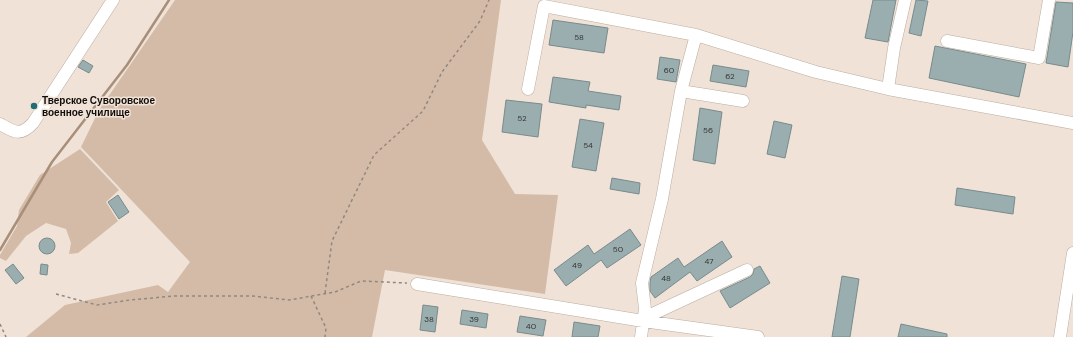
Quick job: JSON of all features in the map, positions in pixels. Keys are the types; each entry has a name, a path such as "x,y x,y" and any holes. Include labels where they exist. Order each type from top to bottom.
{"street":[{"path":"0,124 13,132 20,132 28,129 113,0"},
{"path":"888,89 894,48 905,0"},
{"path":"947,41 1039,58 1049,0"},
{"path":"528,89 544,6 696,35 816,72 888,89 1073,122"},
{"path":"641,337 645,309 642,283 662,199 681,92 696,35"},
{"path":"681,92 743,101"},
{"path":"1060,337 1073,253"},
{"path":"644,319 747,270"},
{"path":"417,284 758,337"}],"path":[{"path":"325,294 332,241 374,155 423,111 442,72 480,21 489,0"},
{"path":"56,294 97,305 174,296 253,296 289,300 335,292 361,281 417,284"},
{"path":"311,296 326,328 325,337"},
{"path":"0,324 6,337"}],"shaded area":[{"path":"175,0 501,0 482,140 515,194 558,195 545,294 385,270 372,337 26,337 65,305 158,285 168,292 190,262 81,147 99,110"},
{"path":"80,149 119,190 106,202 118,221 78,253 69,254 71,243 66,229 46,223 26,236 6,261 0,258 0,255 17,226 19,210 40,175"}],"building":[{"path":"873,0 896,0 888,42 865,38"},
{"path":"916,0 928,1 921,36 909,33"},
{"path":"1056,2 1073,3 1073,32 1068,67 1046,63"},
{"path":"553,20 608,28 604,53 549,45"},
{"path":"935,46 1026,64 1019,97 929,78"},
{"path":"660,57 680,60 676,82 657,79"},
{"path":"83,60 93,66 89,73 78,67"},
{"path":"713,65 749,71 746,87 710,81"},
{"path":"553,77 590,82 588,91 621,96 619,110 586,105 586,108 549,102"},
{"path":"506,100 542,104 538,137 502,132"},
{"path":"700,108 722,112 715,164 693,160"},
{"path":"580,119 604,123 596,171 572,167"},
{"path":"774,121 792,125 785,158 767,154"},
{"path":"612,178 640,183 639,194 610,189"},
{"path":"957,188 1015,197 1013,214 955,205"},
{"path":"118,195 129,212 119,219 108,202"},
{"path":"630,229 641,245 607,268 601,260 566,286 554,270 588,245 594,254"},
{"path":"47,238 54,243 55,246 50,253 47,254 40,249 39,246 44,239"},
{"path":"722,241 732,257 697,281 690,272 655,298 650,291 651,277 678,258 684,267"},
{"path":"13,264 24,278 16,284 5,270"},
{"path":"41,264 48,265 47,275 40,274"},
{"path":"760,266 770,283 730,308 720,291 750,277 753,274 754,269"},
{"path":"842,276 859,279 850,337 832,337"},
{"path":"423,305 438,307 435,332 420,330"},
{"path":"462,310 488,314 486,328 460,324"},
{"path":"520,316 546,320 543,336 517,332"},
{"path":"574,322 600,326 598,337 572,337"},
{"path":"901,324 947,334 947,337 898,337"}],"waterway":[{"path":"0,250 52,162 127,65 169,0"}],"place":[{"name":"Тверское Суворовское военное училище","path":"34,106"}]}
